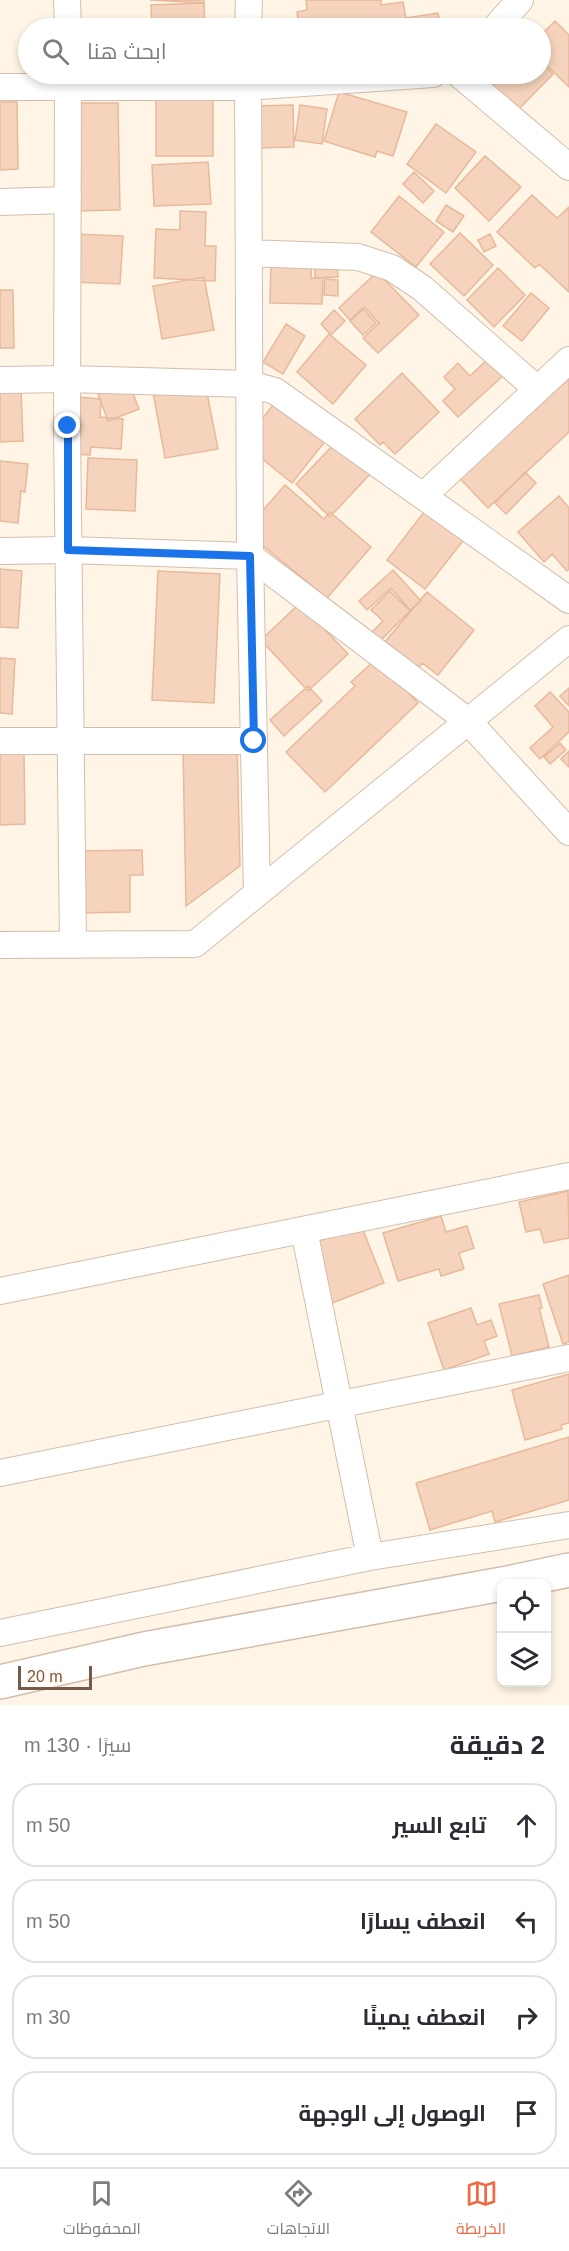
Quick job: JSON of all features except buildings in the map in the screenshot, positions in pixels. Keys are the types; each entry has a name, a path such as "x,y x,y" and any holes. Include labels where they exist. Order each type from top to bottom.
{"street":[{"path":"67,0 68,18"},
{"path":"249,0 249,18"},
{"path":"504,18 520,0"},
{"path":"0,87 29,84"},
{"path":"68,84 69,741 73,945"},
{"path":"248,84 250,556 257,893"},
{"path":"471,84 569,167"},
{"path":"0,202 68,200"},
{"path":"249,253 358,257 392,268 422,288 537,389"},
{"path":"423,496 569,360"},
{"path":"0,380 68,379 249,384 275,391 569,600"},
{"path":"0,551 68,550 250,556 468,722 569,832"},
{"path":"0,945 195,944 569,639"},
{"path":"0,741 254,741"},
{"path":"0,1291 569,1176"},
{"path":"304,1230 369,1557"},
{"path":"0,1473 569,1358"},
{"path":"0,1633 369,1557 569,1525"},
{"path":"526,1579 569,1570"},
{"path":"0,1682 144,1648 497,1585"}],"route":[{"path":"68,426 68,550 250,556 254,741"}]}
